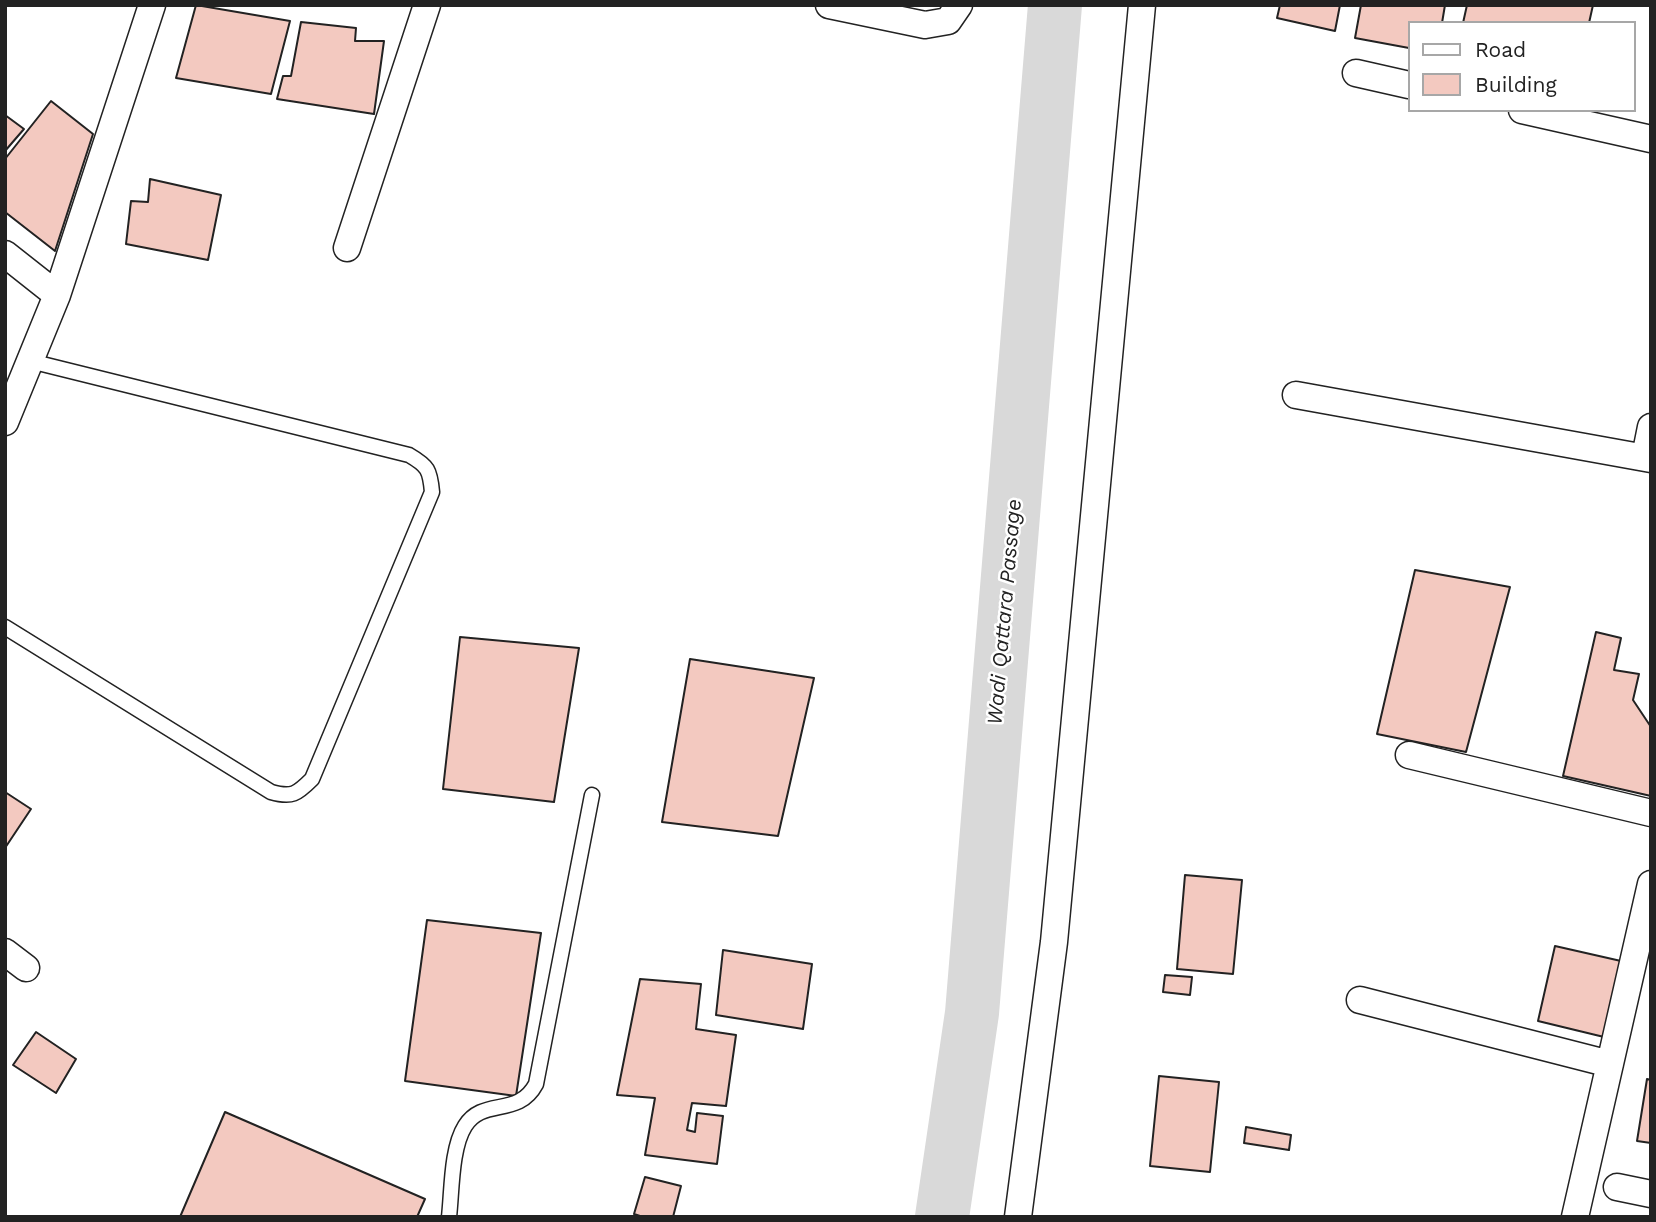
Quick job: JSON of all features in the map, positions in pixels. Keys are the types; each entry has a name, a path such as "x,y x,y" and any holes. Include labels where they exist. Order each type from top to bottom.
{"street":[{"path":"347,248 427,5"},
{"path":"829,5 925,25 948,21 958,5"},
{"path":"1018,1217 1054,942 1142,5"},
{"path":"5,422 58,295 146,8"},
{"path":"1356,73 1408,85"},
{"path":"1531,112 1651,139"},
{"path":"5,254 58,295"},
{"path":"1296,395 1648,458 1651,427"},
{"path":"1409,755 1651,813"},
{"path":"1576,1217 1651,884"},
{"path":"5,952 26,968"},
{"path":"1360,1000 1610,1064"},
{"path":"1617,1187 1651,1194"}],"lane":[{"path":"5,626 271,792 285,796 299,792 312,779 432,492 430,473 422,462 409,455 30,361"},
{"path":"449,1217 458,1140 466,1124 485,1110 518,1103 529,1096 536,1084 592,795"}],"building":[{"path":"196,5 290,21 271,94 176,78"},
{"path":"1280,5 1340,5 1335,31 1277,18"},
{"path":"1361,5 1445,5 1442,21 1408,21 1408,48 1355,38"},
{"path":"1467,5 1593,5 1589,21 1463,21"},
{"path":"301,22 356,28 355,41 384,41 374,114 277,99 283,76 291,76"},
{"path":"51,101 93,134 55,251 5,212 5,159"},
{"path":"5,115 24,129 5,151"},
{"path":"150,179 221,195 208,260 126,244 131,201 148,202"},
{"path":"1415,570 1510,587 1466,752 1377,734"},
{"path":"1596,632 1621,638 1614,670 1639,674 1633,700 1651,727 1651,796 1563,776"},
{"path":"460,637 579,648 554,802 443,789"},
{"path":"690,659 814,678 778,836 662,822"},
{"path":"5,792 31,809 5,848"},
{"path":"1185,875 1242,880 1233,974 1177,969"},
{"path":"427,920 541,933 516,1096 405,1081"},
{"path":"1555,946 1621,961 1604,1037 1538,1021"},
{"path":"723,950 812,964 803,1029 716,1015"},
{"path":"1165,975 1192,977 1190,995 1163,992"},
{"path":"640,979 701,984 696,1029 736,1035 726,1106 692,1103 687,1130 695,1132 697,1113 723,1116 717,1164 645,1155 655,1098 617,1095"},
{"path":"36,1032 76,1059 56,1093 13,1065"},
{"path":"1159,1076 1219,1082 1210,1172 1150,1166"},
{"path":"1647,1079 1651,1080 1651,1143 1637,1141"},
{"path":"225,1112 425,1199 417,1217 180,1217"},
{"path":"1246,1127 1291,1135 1289,1150 1244,1143"},
{"path":"645,1177 681,1186 673,1217 643,1217 634,1214"}],"waterway":[{"name":"Wadi Qattara Passage","path":"942,1217 972,1013 1055,5"}]}
